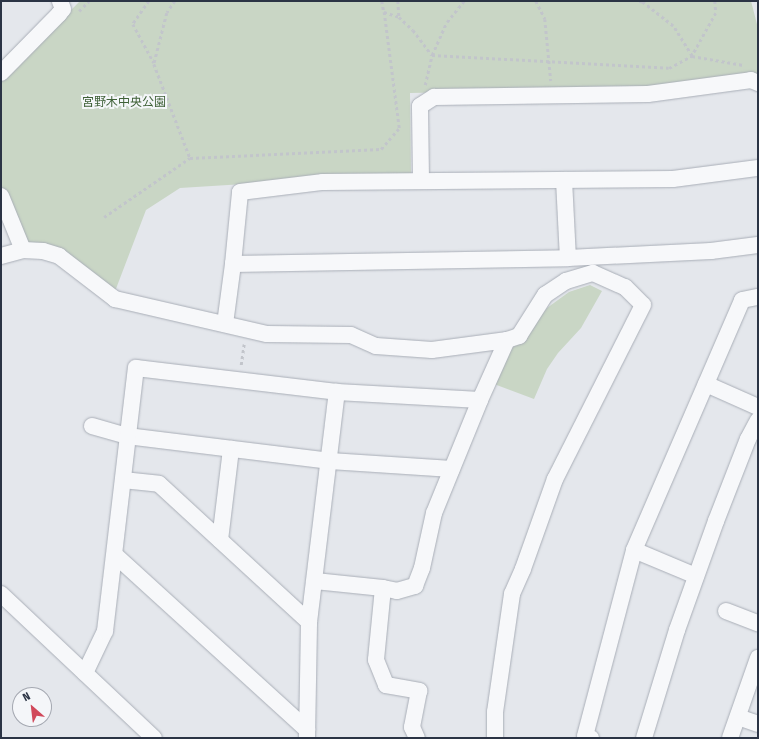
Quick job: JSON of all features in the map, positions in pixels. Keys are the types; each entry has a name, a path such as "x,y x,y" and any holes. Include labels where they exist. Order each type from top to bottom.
{"street":[{"path":"1,73 59,14 62,9 60,1"},
{"path":"420,180 420,106 434,97 648,94 751,80 758,83"},
{"path":"225,324 240,192 323,182 673,179 758,168"},
{"path":"564,180 568,258"},
{"path":"1,196 23,250"},
{"path":"233,264 568,258 710,251 758,244"},
{"path":"1,256 23,250 43,251 58,256 114,299 267,334 351,335 376,346 432,350 507,340 519,336 545,294 566,281 593,273 624,287 643,305 554,480 523,569 512,594 495,712 495,738"},
{"path":"587,737 634,550 742,300 758,297"},
{"path":"315,581 397,591 415,586 422,568 434,513 480,400 507,340"},
{"path":"84,673 105,631 136,368 337,392 480,400"},
{"path":"706,384 758,407"},
{"path":"307,734 310,622 337,392"},
{"path":"644,738 676,630 748,439 758,420"},
{"path":"92,426 128,436 330,461 452,469"},
{"path":"220,540 231,449"},
{"path":"123,480 159,484 310,622"},
{"path":"634,550 696,576"},
{"path":"115,555 307,734"},
{"path":"382,588 376,660 386,685 419,691 412,727 417,738"},
{"path":"1,594 154,738"},
{"path":"726,610 758,623"},
{"path":"730,738 758,658"},
{"path":"738,717 758,724"}],"path":[{"path":"149,1 133,24 154,64 190,158"},
{"path":"154,64 167,13 176,1"},
{"path":"104,217 190,158 381,148 400,128 382,1"},
{"path":"398,1 399,17"},
{"path":"420,106 432,55 448,22 464,1"},
{"path":"536,1 545,19 550,62"},
{"path":"637,1 642,2 673,26 692,56 751,66"},
{"path":"384,12 399,17 413,30 432,55 669,68 692,56 716,13 715,1"},
{"path":"239,380 246,328"}],"green space":[{"name":"宮野木中央公園","path":"80,1 751,1 758,28 758,75 662,88 410,93 411,178 325,179 180,188 146,210 114,294 25,246 1,191 1,81"},
{"path":"590,285 602,291 581,328 558,353 547,369 534,399 494,384 505,356 547,308 569,292"}]}
